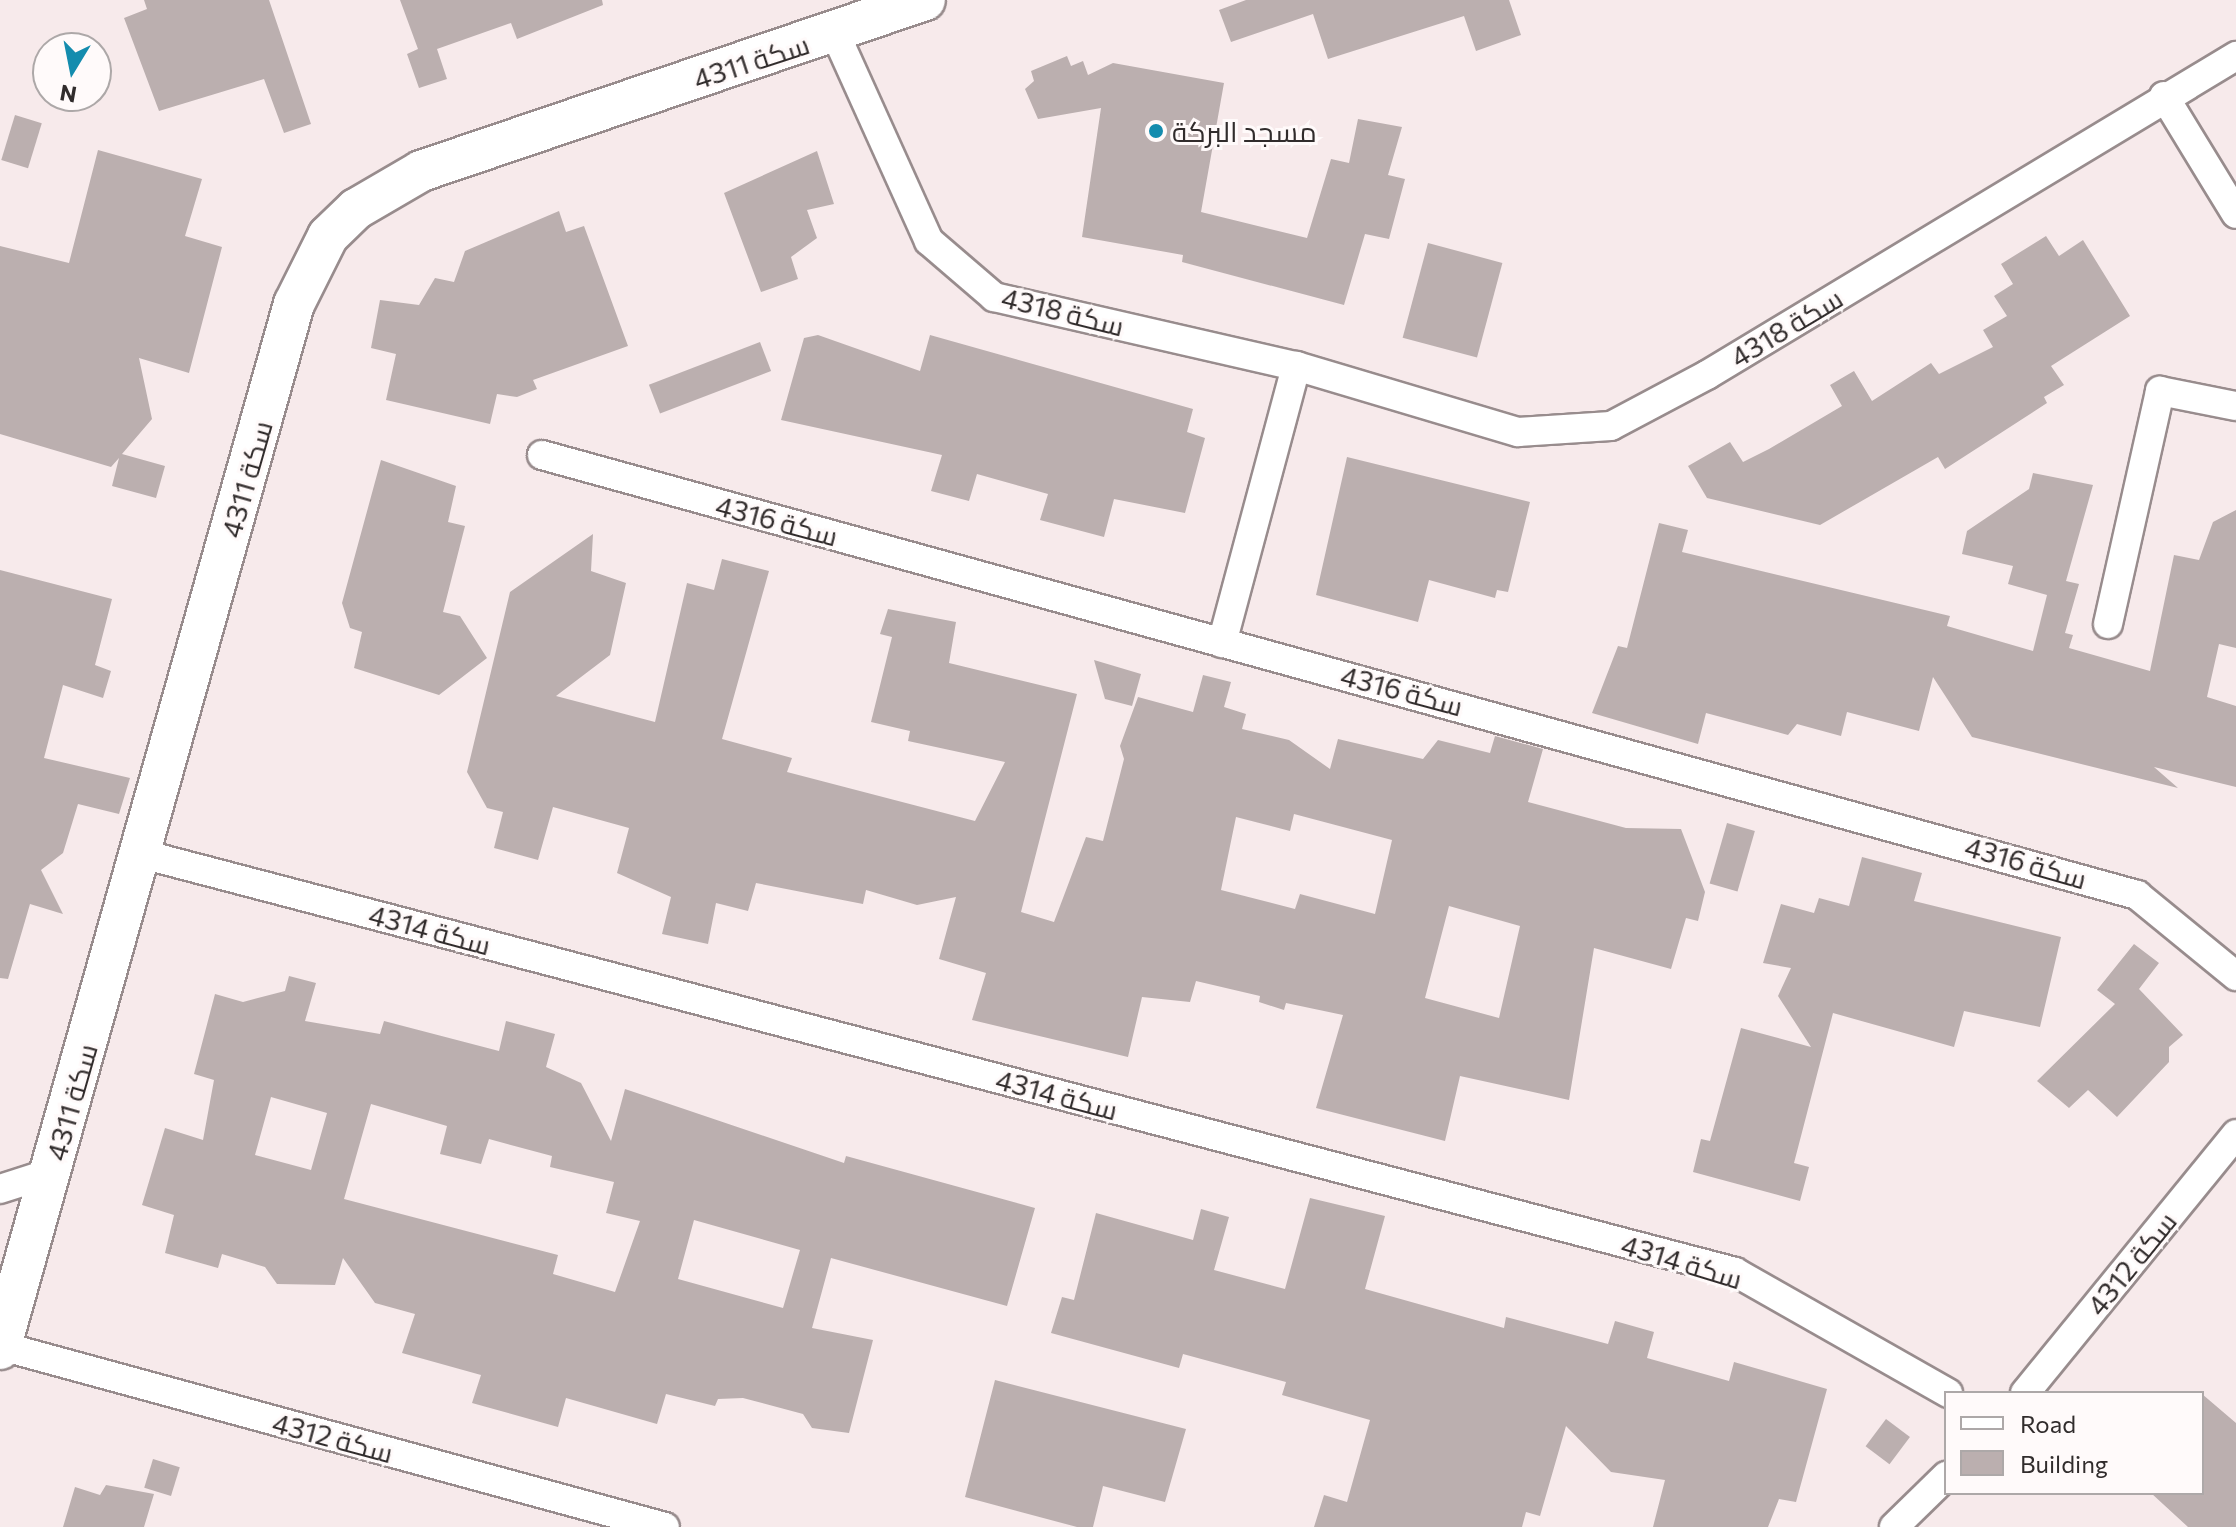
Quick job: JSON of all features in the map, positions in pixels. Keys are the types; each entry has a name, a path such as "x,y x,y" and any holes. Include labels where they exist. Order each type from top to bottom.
{"street":[{"name":"سكة 4311","path":"0,1347 142,854 294,304 328,236 356,209 421,171 925,0"},
{"name":"سكة 4318","path":"835,33 929,241 994,297 1296,366 1518,432 1611,426 1707,375 2164,96 2236,56"},
{"path":"2164,96 2236,214"},
{"path":"1222,643 1296,366"},
{"path":"2108,624 2160,391 2236,406"},
{"name":"سكة 4316","path":"542,455 2137,895 2236,976"},
{"name":"سكة 4314","path":"142,854 1735,1272 1944,1391"},
{"name":"سكة 4312","path":"2027,1391 2236,1134"},
{"path":"0,1189 50,1173"},
{"name":"سكة 4312","path":"0,1347 665,1527"},
{"path":"1894,1527 1944,1478"}],"building":[{"path":"144,0 269,0 311,124 284,133 264,79 159,111 124,18 147,9"},
{"path":"400,0 602,0 603,5 517,39 511,23 437,49 447,79 419,88 407,54 418,49"},
{"path":"1246,0 1509,0 1521,35 1476,51 1464,16 1328,59 1313,14 1231,42 1219,10"},
{"path":"1067,56 1071,66 1083,61 1088,75 1113,63 1224,83 1201,212 1307,238 1331,159 1349,163 1358,119 1402,127 1388,175 1405,179 1389,239 1365,234 1344,305 1182,262 1183,255 1082,237 1101,108 1038,119 1025,89 1034,81 1031,71"},
{"path":"15,115 42,123 28,168 1,160"},
{"path":"98,150 202,179 185,236 222,247 189,373 139,358 152,419 122,454 165,466 156,498 112,486 119,458 111,467 0,434 0,246 69,263"},
{"path":"817,151 834,204 807,210 817,238 791,257 798,279 761,292 724,193"},
{"path":"559,211 566,232 584,226 628,346 533,380 537,389 517,397 497,394 490,424 386,400 396,354 371,348 380,300 419,305 435,278 454,282 465,251"},
{"path":"2046,236 2059,256 2083,240 2130,316 2051,366 2064,385 2044,397 2047,403 1945,469 1938,457 1820,525 1707,498 1688,466 1730,442 1743,462 1769,449 1842,406 1830,385 1854,371 1872,401 1931,363 1939,374 1993,347 1983,330 2007,316 1994,296 2013,284 2001,264"},
{"path":"1428,243 1502,263 1477,358 1403,338"},
{"path":"818,335 920,371 930,335 1193,409 1187,432 1205,438 1185,513 1114,499 1104,537 1040,520 1048,494 977,474 969,501 931,491 942,455 781,420 804,338"},
{"path":"760,342 771,371 660,414 649,385"},
{"path":"1347,457 1530,502 1508,592 1497,590 1495,598 1429,580 1418,622 1316,595"},
{"path":"381,460 456,486 448,522 465,526 443,612 460,616 487,658 439,695 354,668 362,632 350,628 342,603"},
{"path":"2033,473 2093,485 2066,581 2079,584 2065,633 2073,635 2069,648 2150,671 2174,555 2199,560 2213,522 2236,510 2236,648 2219,644 2207,697 2236,706 2236,787 2154,767 2178,788 1972,737 1933,677 1919,731 1847,712 1841,736 1797,724 1788,735 1706,713 1698,744 1592,713 1618,646 1627,648 1659,523 1688,530 1682,552 1950,616 1947,626 2033,651 2047,595 2008,584 2013,566 1962,554 1967,531 2029,489"},
{"path":"593,534 591,571 626,583 610,655 556,696 655,722 687,583 714,590 722,559 769,571 722,739 792,758 787,772 975,821 1005,762 908,741 910,731 871,722 892,637 880,634 888,609 956,622 949,663 1077,694 1021,912 1054,922 1086,837 1103,841 1124,759 1120,746 1138,697 1193,712 1203,675 1231,682 1224,707 1246,714 1242,729 1289,740 1330,769 1338,739 1423,759 1438,740 1490,753 1495,736 1543,749 1528,802 1626,828 1681,829 1705,892 1698,921 1686,918 1671,969 1594,948 1569,1100 1460,1076 1445,1141 1316,1108 1343,1015 1286,1003 1284,1010 1259,1002 1260,996 1196,981 1190,1002 1142,997 1128,1057 972,1020 986,973 939,959 956,897 917,905 866,890 863,904 756,883 748,911 716,903 708,944 662,934 671,897 617,873 629,828 553,807 538,860 494,848 503,812 487,808 467,772 510,592","holes":["1294,814 1392,840 1375,914 1300,894 1295,909 1221,890 1236,817 1290,831","1449,906 1520,926 1499,1018 1425,998"]},
{"path":"0,570 112,599 95,665 111,671 103,698 63,685 44,758 130,778 119,814 78,804 63,853 41,870 63,914 30,904 8,979 0,978"},
{"path":"1094,660 1141,674 1132,706 1105,699"},
{"path":"1727,823 1755,831 1738,892 1710,884"},
{"path":"1862,857 1922,873 1914,901 2061,937 2040,1027 1964,1011 1954,1047 1833,1013 1794,1163 1809,1167 1800,1201 1693,1172 1701,1139 1710,1141 1741,1028 1811,1047 1778,996 1791,968 1763,963 1781,904 1814,913 1819,898 1849,906"},
{"path":"2134,944 2159,963 2139,989 2183,1035 2169,1047 2169,1062 2117,1117 2088,1090 2069,1108 2037,1081 2115,1004 2097,990"},
{"path":"289,976 316,983 305,1021 380,1034 384,1021 499,1051 506,1021 555,1034 546,1067 581,1083 611,1141 625,1089 844,1163 846,1156 1035,1208 1007,1306 831,1258 812,1328 873,1340 849,1433 812,1428 803,1414 743,1398 718,1399 715,1406 666,1394 657,1424 566,1398 558,1427 472,1403 481,1375 402,1353 415,1314 375,1303 343,1258 335,1285 277,1284 265,1267 222,1254 218,1268 165,1253 174,1215 142,1205 165,1128 203,1140 214,1080 194,1074 215,994 243,1002 285,991","holes":["271,1097 327,1113 311,1170 255,1155","371,1104 447,1126 440,1154 481,1164 489,1139 552,1156 550,1167 614,1182 606,1213 640,1221 615,1292 553,1274 558,1255 344,1199","694,1220 800,1250 783,1308 678,1279"]},
{"path":"1310,1198 1385,1216 1365,1289 1504,1328 1506,1317 1608,1344 1615,1321 1654,1332 1647,1358 1729,1381 1734,1362 1827,1389 1796,1502 1779,1499 1768,1527 1653,1527 1665,1480 1611,1472 1566,1426 1540,1516 1526,1512 1522,1527 1314,1527 1324,1495 1347,1502 1370,1420 1282,1395 1286,1382 1183,1354 1179,1368 1051,1333 1062,1297 1074,1300 1096,1213 1193,1240 1201,1209 1229,1217 1214,1270 1285,1289"},
{"path":"995,1380 1186,1429 1165,1502 1103,1486 1093,1527 1077,1527 965,1497"},
{"path":"2204,1396 2236,1423 2236,1527 2188,1527 2153,1495 2204,1495"},
{"path":"1886,1419 1910,1437 1889,1464 1866,1446"},
{"path":"153,1459 180,1467 171,1496 144,1488"},
{"path":"106,1485 154,1494 144,1527 63,1527 75,1487 100,1495"}],"place":[{"name":"مسجد البركة","path":"1156,131"}]}
